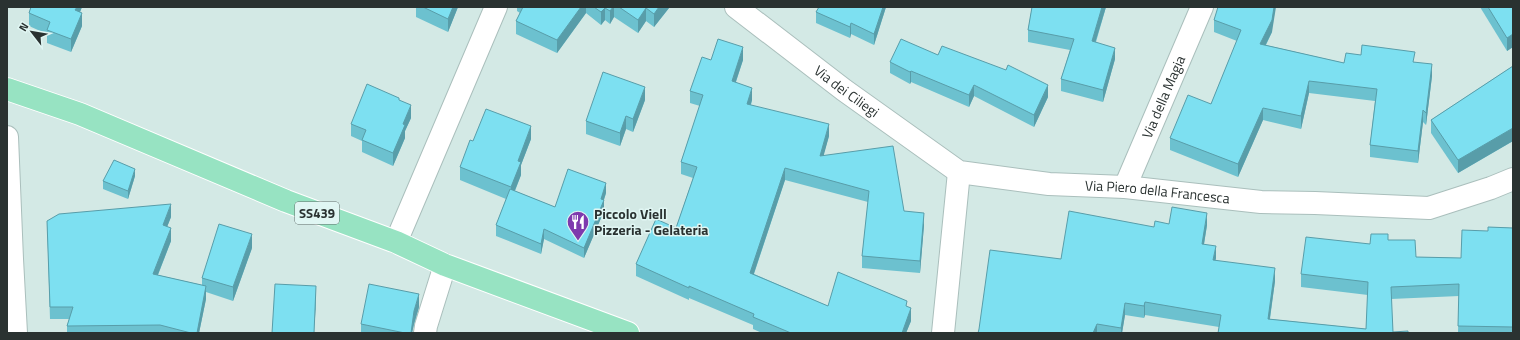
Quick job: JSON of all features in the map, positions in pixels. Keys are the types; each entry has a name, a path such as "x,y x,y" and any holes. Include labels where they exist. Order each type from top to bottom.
{"main road":[{"name":"SS439","path":"7,89 80,114 286,202 396,242 445,265 628,333"}],"street":[{"path":"396,242 496,7"},
{"name":"Via dei Ciliegi","path":"736,7 844,90 959,172"},
{"name":"Via della Magia","path":"1125,187 1202,7"},
{"path":"7,137 16,333"},
{"path":"943,333 959,172"},
{"name":"Via Piero della Francesca","path":"959,172 1049,184 1125,187 1261,202 1429,208 1491,188 1513,179"},
{"path":"425,333 445,265"}],"building":[{"path":"31,7 77,7 75,10 82,13 71,39 47,30 50,22 29,13"},
{"path":"423,7 453,7 448,19"},
{"path":"523,7 581,7 557,40 516,21"},
{"path":"594,7 613,7 610,11 605,8 601,12"},
{"path":"619,7 659,7 654,14 646,8 638,20"},
{"path":"819,7 883,7 874,34 851,23 850,27 816,12"},
{"path":"1032,7 1102,7 1092,41 1115,48 1103,90 1061,79 1074,39 1028,30"},
{"path":"1218,7 1274,7 1272,20 1260,44 1344,63 1346,53 1361,55 1362,45 1415,52 1413,62 1432,64 1426,113 1423,110 1418,151 1370,145 1377,89 1309,81 1301,116 1263,108 1238,164 1170,138 1188,95 1211,104 1241,30 1214,20"},
{"path":"1488,7 1513,7 1513,34 1507,38"},
{"path":"718,39 743,47 732,81 752,88 747,104 829,124 820,156 893,146 904,211 924,213 920,261 862,256 869,191 785,168 750,273 828,306 838,272 907,301 906,306 911,308 902,333 791,333 753,317 754,314 689,286 689,288 636,264 656,219 676,228 697,167 681,162 703,95 690,91 702,57 711,60"},
{"path":"901,39 938,55 942,46 1006,70 1008,65 1048,85 1034,115 974,85 969,95 911,71 910,72 890,62"},
{"path":"1513,66 1513,128 1458,160 1431,120"},
{"path":"603,72 645,87 633,119 626,116 620,133 586,121"},
{"path":"367,84 411,105 403,124 405,125 393,153 362,140 366,130 351,124"},
{"path":"486,109 531,126 518,161 521,162 511,187 460,167 470,140 473,141"},
{"path":"114,160 135,169 128,191 103,181"},
{"path":"568,169 606,183 601,199 604,200 584,248 544,229 541,244 496,225 510,189 555,207"},
{"path":"171,204 163,225 171,228 153,274 206,286 197,333 191,333 160,325 67,326 73,307 50,307 47,221 59,214"},
{"path":"1172,207 1207,213 1202,244 1216,246 1213,260 1275,268 1268,319 1366,329 1368,282 1301,274 1306,237 1370,244 1371,234 1388,234 1388,240 1415,240 1416,257 1461,258 1462,230 1488,231 1488,227 1513,228 1513,327 1458,326 1459,284 1391,287 1393,332 1408,331 1408,333 1218,333 1221,315 1145,302 1144,306 1125,303 1121,328 1097,324 1093,333 978,333 990,250 1061,259 1069,211 1154,227 1155,221 1169,224"},
{"path":"219,224 252,234 233,287 202,278"},
{"path":"275,284 316,286 314,333 272,333"},
{"path":"369,284 419,294 414,311 411,333 361,324"}],"place":[{"name":"Piccolo Viell Pizzeria - Gelateria","path":"578,242"}]}
